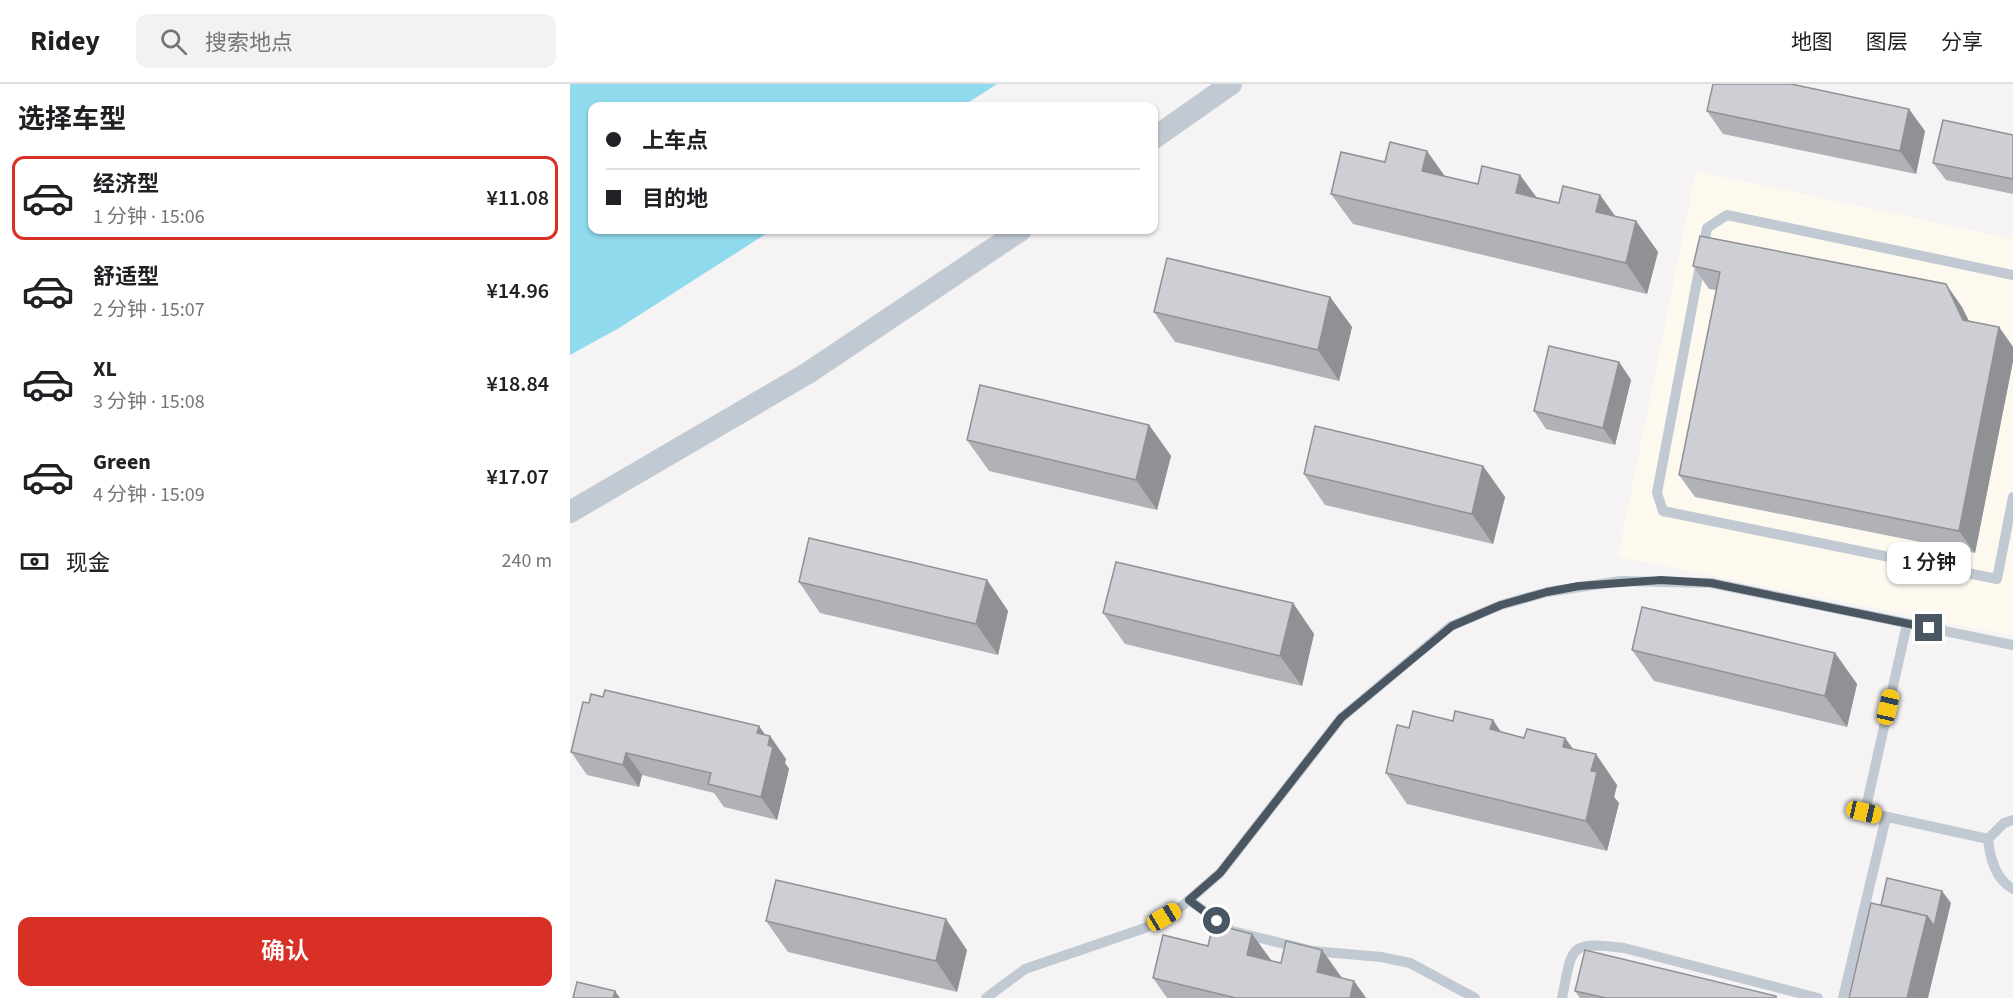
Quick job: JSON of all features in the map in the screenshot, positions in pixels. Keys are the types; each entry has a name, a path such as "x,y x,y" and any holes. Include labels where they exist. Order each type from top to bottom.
{"street":[{"path":"1158,135 1231,84"},
{"path":"570,512 808,373 1015,234"}],"lane":[{"path":"2013,275 1727,215 1707,228 1656,493 1663,511 1997,579 2013,499"},
{"path":"986,998 1025,969 1145,928 1189,900 1220,873 1341,718 1452,626 1501,605 1579,586 1661,580 1711,583 2013,645"},
{"path":"1907,624 1864,812 1988,839"},
{"path":"1843,998 1886,817"},
{"path":"1988,839 2004,823 2013,820"},
{"path":"1988,839 1990,861 2007,886 2013,889"},
{"path":"1189,900 1232,931 1313,951 1410,963 1475,998"},
{"path":"1562,998 1572,952 1578,947 1591,944 1624,948 1818,998"}],"shaded area":[{"path":"1696,171 2013,239 2013,636 1618,557"}],"water":[{"path":"570,84 997,84 969,102 588,102 588,234 766,234 619,328 570,355"}],"building":[{"path":"1713,84 1791,84 1909,109 1900,151 1707,111"},
{"path":"1943,120 2013,135 2013,179 1933,163"},
{"path":"1390,142 1427,151 1422,171 1478,184 1482,166 1520,175 1516,193 1559,203 1563,186 1600,195 1596,212 1636,221 1626,263 1331,194 1341,152 1385,162"},
{"path":"1700,236 1946,284 1963,320 1999,327 1959,531 1679,475 1720,272 1693,266"},
{"path":"1167,258 1330,297 1318,350 1154,312"},
{"path":"1549,346 1619,362 1603,428 1534,411"},
{"path":"980,385 1149,425 1136,480 967,440"},
{"path":"1315,426 1483,466 1472,514 1304,474"},
{"path":"809,538 987,580 976,624 799,582"},
{"path":"1116,562 1293,603 1280,656 1103,613"},
{"path":"1642,607 1835,653 1825,696 1632,650"},
{"path":"605,690 759,726 757,733 770,736 768,745 773,747 761,797 708,784 711,773 626,753 623,765 571,752 583,702 589,703 591,694 603,697"},
{"path":"1413,711 1453,721 1455,711 1493,720 1490,729 1524,738 1527,729 1565,738 1563,747 1596,754 1591,771 1597,772 1586,821 1386,773 1397,725 1409,728"},
{"path":"1887,878 1942,891 1934,926 1927,916 1881,905"},
{"path":"776,880 946,919 936,961 766,921"},
{"path":"1871,903 1927,916 1907,998 1849,998"},
{"path":"1213,924 1252,934 1247,955 1281,963 1286,941 1322,950 1317,972 1354,981 1350,998 1236,998 1153,978 1163,935 1208,946"},
{"path":"1585,950 1776,996 1776,998 1606,998 1575,991"},
{"path":"577,982 615,991 613,998 573,998"}],"route":[{"path":"1217,921 1189,900 1220,873 1341,718 1452,626 1501,605 1579,586 1621,581 1661,580 1711,583 1929,628"}]}
